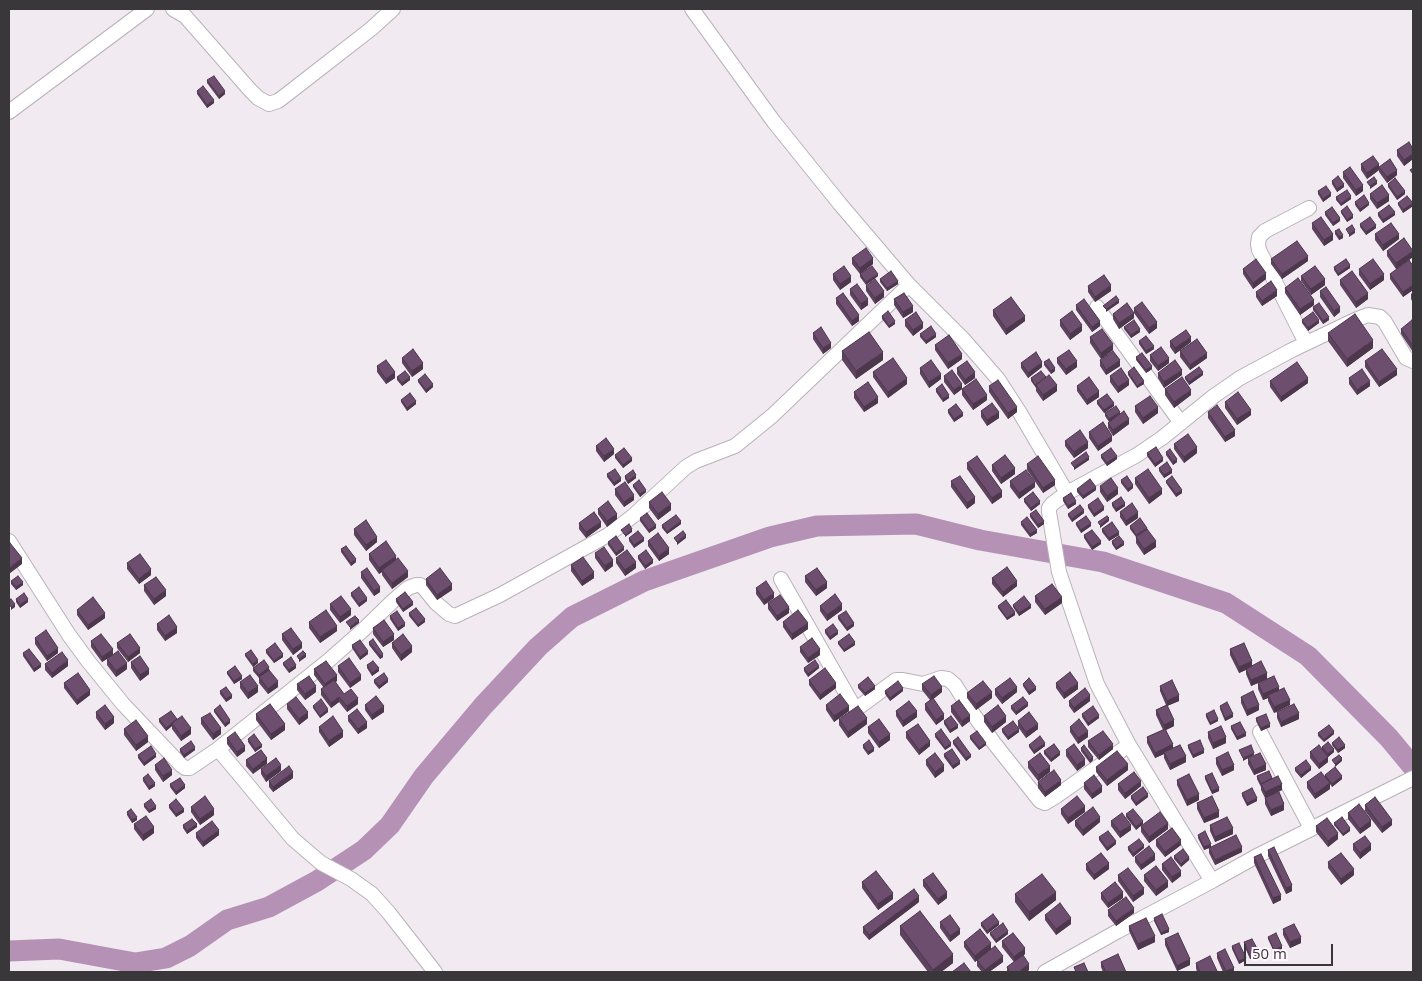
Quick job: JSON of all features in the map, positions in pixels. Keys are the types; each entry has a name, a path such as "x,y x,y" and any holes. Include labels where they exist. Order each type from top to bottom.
{"street":[{"path":"9,112 147,9"},
{"path":"173,9 185,16 258,98 269,104 278,101 286,95 371,29 392,9"},
{"path":"692,9 780,129 840,204 909,285 964,340 998,379 1067,492"},
{"path":"1306,343 1259,250 1258,244 1259,237 1265,231 1309,208"},
{"path":"9,541 69,635 88,661 123,704 181,766 190,768 218,749 328,661 408,588 416,584 420,585 436,603 449,614 455,616 500,595 608,536 633,516 686,467 696,461 735,446 772,416 909,285"},
{"path":"1097,307 1181,423"},
{"path":"1212,881 1129,745 1097,684 1059,572 1049,508 1067,492 1137,455 1240,378 1306,343 1355,320 1368,315 1380,317 1385,322 1406,358 1413,362"},
{"path":"781,579 854,706 859,707 896,680 923,684 941,678 948,679 955,685 994,744 1040,801 1045,803 1129,745"},
{"path":"1260,732 1311,828"},
{"path":"218,749 293,840 321,863 351,879 372,894 435,972"},
{"path":"1045,972 1255,857 1408,780"}],"building":[{"path":"214,76 225,91 219,96 207,80"},
{"path":"203,86 214,100 207,105 197,91"},
{"path":"1409,142 1413,149 1413,154 1404,160 1397,150"},
{"path":"1373,156 1379,164 1367,173 1361,164"},
{"path":"1390,159 1397,170 1387,177 1379,167"},
{"path":"1350,167 1363,185 1356,190 1343,172"},
{"path":"1338,176 1344,184 1337,189 1332,181"},
{"path":"1374,177 1377,181 1370,186 1367,182"},
{"path":"1395,178 1405,191 1397,197 1388,184"},
{"path":"1382,185 1389,195 1377,203 1370,194"},
{"path":"1326,186 1331,193 1323,199 1318,191"},
{"path":"1347,190 1351,196 1341,204 1336,197"},
{"path":"1364,195 1369,203 1360,209 1355,202"},
{"path":"1407,196 1413,203 1403,210 1398,203"},
{"path":"1389,205 1395,212 1383,220 1378,213"},
{"path":"1347,206 1353,215 1347,220 1341,211"},
{"path":"1332,207 1340,218 1333,223 1325,212"},
{"path":"1321,217 1333,234 1324,240 1312,223"},
{"path":"1370,217 1376,225 1366,232 1360,224"},
{"path":"1391,223 1399,234 1383,245 1375,234"},
{"path":"1352,225 1355,230 1349,234 1346,229"},
{"path":"1339,229 1343,235 1339,237 1335,231"},
{"path":"1404,238 1413,251 1396,263 1387,251"},
{"path":"1297,241 1308,256 1282,274 1271,259"},
{"path":"866,248 873,258 860,268 852,258"},
{"path":"1256,259 1266,273 1253,283 1243,269"},
{"path":"1346,259 1350,265 1338,274 1334,267"},
{"path":"1373,259 1384,274 1370,284 1359,269"},
{"path":"1409,260 1413,266 1413,285 1403,292 1390,274"},
{"path":"844,266 851,276 840,284 833,274"},
{"path":"872,266 878,274 866,282 860,274"},
{"path":"1315,266 1325,279 1311,289 1301,276"},
{"path":"891,271 898,281 887,288 880,279"},
{"path":"1352,271 1368,293 1356,302 1340,280"},
{"path":"1104,275 1111,285 1095,297 1088,286"},
{"path":"1298,278 1314,300 1300,309 1285,288"},
{"path":"875,279 884,291 875,298 866,286"},
{"path":"1271,281 1277,290 1262,301 1256,292"},
{"path":"857,284 868,299 861,304 850,289"},
{"path":"1326,287 1340,307 1334,311 1320,291"},
{"path":"843,293 859,315 852,321 836,298"},
{"path":"904,293 913,306 903,312 894,299"},
{"path":"1116,296 1119,300 1106,309 1103,306"},
{"path":"1011,297 1025,316 1006,329 993,310"},
{"path":"1084,299 1100,321 1092,327 1076,305"},
{"path":"1142,302 1157,322 1149,328 1134,308"},
{"path":"1127,303 1134,313 1119,323 1113,314"},
{"path":"1319,303 1329,317 1323,321 1313,307"},
{"path":"888,311 895,321 889,326 882,316"},
{"path":"1072,311 1082,325 1070,334 1060,320"},
{"path":"916,312 923,323 913,330 905,320"},
{"path":"1313,312 1319,320 1308,328 1302,320"},
{"path":"1355,314 1373,340 1347,359 1328,333"},
{"path":"1134,320 1140,329 1131,335 1124,327"},
{"path":"1412,320 1413,322 1413,346 1401,329"},
{"path":"931,326 936,334 926,341 920,334"},
{"path":"821,327 831,343 823,348 813,333"},
{"path":"1102,329 1113,344 1101,353 1090,337"},
{"path":"1186,330 1191,337 1175,348 1170,341"},
{"path":"869,332 883,352 856,371 842,351"},
{"path":"949,335 962,354 948,363 935,345"},
{"path":"1146,336 1154,346 1146,351 1139,341"},
{"path":"1197,339 1207,353 1190,365 1180,351"},
{"path":"1161,347 1169,358 1158,366 1150,355"},
{"path":"413,349 423,363 412,371 402,358"},
{"path":"1382,349 1397,369 1379,382 1365,361"},
{"path":"1069,350 1077,361 1066,369 1057,358"},
{"path":"1113,351 1120,360 1106,370 1100,360"},
{"path":"1036,352 1042,362 1028,373 1021,363"},
{"path":"1142,353 1152,366 1146,370 1136,357"},
{"path":"893,358 907,378 888,392 873,372"},
{"path":"1049,359 1055,368 1051,371 1044,362"},
{"path":"386,360 395,372 386,379 377,366"},
{"path":"931,360 941,374 929,382 920,368"},
{"path":"1175,360 1182,370 1164,382 1158,373"},
{"path":"967,361 975,372 965,380 957,368"},
{"path":"1297,362 1308,378 1281,397 1270,381"},
{"path":"1134,367 1144,381 1137,386 1128,372"},
{"path":"1199,367 1203,372 1189,382 1185,377"},
{"path":"1121,368 1129,380 1118,387 1110,376"},
{"path":"1362,369 1370,381 1357,390 1349,378"},
{"path":"952,370 962,384 954,390 944,376"},
{"path":"405,371 410,377 402,383 397,377"},
{"path":"1041,371 1046,377 1035,385 1031,378"},
{"path":"425,374 433,384 426,390 418,380"},
{"path":"1049,375 1057,385 1043,395 1036,385"},
{"path":"1089,377 1099,391 1087,400 1077,386"},
{"path":"1182,377 1191,390 1174,402 1165,389"},
{"path":"976,379 987,395 973,404 962,389"},
{"path":"998,380 1017,407 1008,413 989,386"},
{"path":"868,382 878,397 864,407 854,392"},
{"path":"942,384 949,395 943,399 936,389"},
{"path":"1238,392 1251,410 1237,419 1225,402"},
{"path":"410,393 416,401 407,408 401,400"},
{"path":"1107,394 1114,403 1104,410 1097,401"},
{"path":"1150,396 1158,407 1143,418 1135,406"},
{"path":"992,403 999,412 987,420 981,411"},
{"path":"956,404 963,413 954,419 948,410"},
{"path":"1217,405 1235,430 1225,437 1208,412"},
{"path":"1116,406 1120,412 1109,419 1105,413"},
{"path":"1124,411 1129,419 1113,430 1108,423"},
{"path":"1103,422 1112,436 1098,446 1089,432"},
{"path":"1080,430 1088,442 1074,452 1065,441"},
{"path":"1188,434 1197,447 1184,457 1174,444"},
{"path":"606,438 614,449 604,456 596,446"},
{"path":"1156,447 1163,458 1155,464 1147,453"},
{"path":"624,448 632,458 623,465 615,455"},
{"path":"1111,448 1117,456 1107,463 1101,455"},
{"path":"1170,449 1177,459 1173,462 1166,452"},
{"path":"1086,452 1089,457 1074,467 1071,463"},
{"path":"1005,455 1015,468 1001,478 992,465"},
{"path":"977,456 1002,491 992,498 967,463"},
{"path":"1038,456 1055,480 1043,488 1027,464"},
{"path":"1167,462 1172,470 1164,475 1159,468"},
{"path":"615,469 621,478 614,483 607,474"},
{"path":"1148,469 1162,489 1149,498 1135,478"},
{"path":"633,470 636,475 628,481 625,476"},
{"path":"1026,470 1035,482 1019,493 1010,481"},
{"path":"960,476 975,497 967,503 951,481"},
{"path":"1127,476 1133,485 1128,489 1121,480"},
{"path":"1172,476 1182,490 1176,494 1166,481"},
{"path":"1111,478 1118,488 1107,496 1100,486"},
{"path":"1090,479 1096,487 1083,496 1077,489"},
{"path":"639,480 646,490 640,494 633,485"},
{"path":"625,482 634,495 624,502 615,489"},
{"path":"662,492 671,504 658,514 649,502"},
{"path":"1033,492 1040,501 1031,508 1024,499"},
{"path":"1071,493 1076,501 1068,506 1063,498"},
{"path":"1121,497 1125,503 1116,509 1112,503"},
{"path":"1098,498 1104,507 1094,514 1088,505"},
{"path":"608,501 617,514 607,521 598,509"},
{"path":"1132,503 1138,512 1126,521 1120,512"},
{"path":"1080,505 1084,510 1072,519 1068,514"},
{"path":"1036,510 1044,521 1038,525 1030,514"},
{"path":"594,512 601,522 586,532 579,523"},
{"path":"647,513 656,525 649,530 640,518"},
{"path":"676,515 681,521 667,532 662,525"},
{"path":"1086,516 1091,523 1081,530 1076,523"},
{"path":"1107,516 1109,518 1100,525 1098,522"},
{"path":"1027,517 1037,530 1030,534 1021,522"},
{"path":"1140,518 1147,528 1136,535 1130,526"},
{"path":"366,520 377,537 366,545 354,529"},
{"path":"1112,522 1119,532 1109,538 1102,529"},
{"path":"629,524 632,529 625,535 621,530"},
{"path":"1147,529 1156,541 1144,549 1136,537"},
{"path":"1092,530 1101,541 1092,547 1084,535"},
{"path":"638,531 644,538 634,545 629,538"},
{"path":"683,531 686,535 677,542 674,538"},
{"path":"658,533 669,548 659,556 648,541"},
{"path":"616,536 624,547 616,553 608,542"},
{"path":"1119,536 1124,542 1116,548 1112,541"},
{"path":"386,541 396,556 379,568 369,554"},
{"path":"9,544 22,558 9,568"},
{"path":"346,546 356,559 351,563 341,549"},
{"path":"604,547 613,560 605,566 595,553"},
{"path":"627,550 636,562 625,570 616,558"},
{"path":"646,550 653,560 645,566 638,556"},
{"path":"140,554 151,569 139,579 127,563"},
{"path":"583,557 594,572 582,581 571,565"},
{"path":"398,558 408,571 392,583 382,570"},
{"path":"1007,567 1017,581 1003,592 992,578"},
{"path":"367,568 380,587 374,591 361,572"},
{"path":"440,568 452,584 437,595 426,579"},
{"path":"817,568 827,582 816,590 805,576"},
{"path":"18,576 23,582 16,587 11,581"},
{"path":"156,577 166,590 154,599 144,585"},
{"path":"766,581 774,593 764,600 756,588"},
{"path":"1052,584 1062,597 1045,609 1035,596"},
{"path":"359,587 367,598 359,604 351,593"},
{"path":"405,592 413,602 403,609 396,599"},
{"path":"24,593 28,599 20,605 16,599"},
{"path":"835,594 842,604 827,615 820,606"},
{"path":"780,595 789,607 777,616 768,603"},
{"path":"341,596 351,609 340,617 330,604"},
{"path":"1024,596 1031,605 1019,613 1013,605"},
{"path":"93,597 105,613 88,625 77,610"},
{"path":"11,599 15,604 11,607 9,600"},
{"path":"1006,600 1015,612 1007,618 998,606"},
{"path":"416,608 425,619 418,625 409,613"},
{"path":"326,610 337,626 320,637 309,622"},
{"path":"798,610 808,623 792,634 783,622"},
{"path":"397,611 405,623 398,628 390,616"},
{"path":"846,611 854,623 847,628 838,616"},
{"path":"169,615 177,627 165,636 157,624"},
{"path":"355,616 359,620 350,627 346,622"},
{"path":"384,620 394,634 383,642 373,628"},
{"path":"833,624 838,631 830,637 825,630"},
{"path":"291,628 302,643 293,649 282,634"},
{"path":"46,630 58,648 47,656 35,638"},
{"path":"101,634 113,649 102,657 91,641"},
{"path":"130,634 140,648 128,657 117,643"},
{"path":"403,634 412,646 401,655 392,643"},
{"path":"849,634 855,642 844,650 838,642"},
{"path":"812,638 820,649 808,658 800,647"},
{"path":"373,639 383,654 380,656 369,642"},
{"path":"360,640 368,651 360,657 352,645"},
{"path":"275,643 283,654 274,661 266,650"},
{"path":"1244,643 1252,661 1239,667 1230,649"},
{"path":"29,649 41,664 34,669 23,653"},
{"path":"251,650 258,660 253,664 245,654"},
{"path":"118,651 127,663 116,671 107,659"},
{"path":"303,651 306,654 299,659 297,656"},
{"path":"62,652 68,660 52,673 45,664"},
{"path":"140,656 149,669 140,675 131,662"},
{"path":"291,657 296,665 289,670 283,663"},
{"path":"349,658 361,675 350,683 338,666"},
{"path":"264,660 269,667 259,675 253,668"},
{"path":"815,660 819,666 808,674 804,668"},
{"path":"326,661 337,675 325,684 314,669"},
{"path":"373,661 379,668 372,673 367,665"},
{"path":"1261,661 1267,673 1251,680 1246,669"},
{"path":"235,666 242,676 234,681 227,672"},
{"path":"825,668 836,683 820,695 809,680"},
{"path":"269,670 278,681 268,689 259,677"},
{"path":"1070,672 1078,683 1064,693 1056,683"},
{"path":"78,673 90,690 77,700 64,683"},
{"path":"384,673 388,679 379,686 374,680"},
{"path":"250,675 258,686 248,693 240,682"},
{"path":"309,676 316,686 305,694 297,684"},
{"path":"934,676 942,687 931,695 922,684"},
{"path":"1274,676 1279,687 1263,694 1258,683"},
{"path":"868,677 875,686 865,693 858,685"},
{"path":"1010,678 1017,687 1002,698 995,689"},
{"path":"1029,678 1036,687 1029,692 1023,684"},
{"path":"334,680 344,694 351,689 358,698 347,706 339,697 331,703 321,689"},
{"path":"1172,680 1179,695 1167,701 1160,686"},
{"path":"898,681 903,688 890,698 885,691"},
{"path":"983,681 992,692 976,704 967,693"},
{"path":"226,687 232,695 226,699 220,691"},
{"path":"1085,688 1090,695 1074,708 1069,701"},
{"path":"1284,688 1290,700 1274,707 1268,695"},
{"path":"1253,691 1259,705 1247,710 1241,697"},
{"path":"840,694 849,706 834,716 826,705"},
{"path":"376,696 384,706 372,715 365,705"},
{"path":"296,697 308,712 299,719 287,704"},
{"path":"1023,697 1028,703 1016,712 1011,706"},
{"path":"933,698 944,714 936,720 925,704"},
{"path":"321,699 328,709 320,716 313,706"},
{"path":"959,700 970,715 962,721 951,706"},
{"path":"909,701 917,711 903,721 896,711"},
{"path":"1227,702 1233,714 1225,718 1220,706"},
{"path":"270,704 285,724 271,734 256,714"},
{"path":"1294,704 1299,713 1281,722 1277,712"},
{"path":"105,705 114,717 105,724 96,712"},
{"path":"220,705 230,720 225,724 214,710"},
{"path":"998,705 1006,716 992,727 984,716"},
{"path":"1167,705 1174,720 1164,725 1156,710"},
{"path":"858,706 867,718 848,732 839,719"},
{"path":"1093,706 1099,715 1088,723 1082,714"},
{"path":"357,709 367,722 358,729 348,716"},
{"path":"1214,710 1218,719 1210,723 1206,714"},
{"path":"171,711 177,719 166,728 159,719"},
{"path":"1029,712 1038,724 1026,732 1018,721"},
{"path":"210,713 221,728 213,734 201,718"},
{"path":"1266,714 1270,724 1261,728 1256,718"},
{"path":"182,716 191,728 181,736 172,723"},
{"path":"333,716 343,731 329,741 319,727"},
{"path":"951,716 958,725 950,730 944,721"},
{"path":"879,719 890,734 879,742 868,727"},
{"path":"1079,719 1088,731 1078,738 1070,727"},
{"path":"136,720 148,736 136,745 124,729"},
{"path":"1013,721 1019,729 1008,737 1002,729"},
{"path":"1240,722 1246,733 1237,737 1231,726"},
{"path":"918,724 930,741 919,750 906,732"},
{"path":"1329,725 1334,731 1324,740 1318,733"},
{"path":"1221,726 1226,737 1213,743 1208,732"},
{"path":"941,729 951,743 945,748 935,734"},
{"path":"1165,729 1173,744 1155,753 1147,737"},
{"path":"977,731 986,743 979,748 970,736"},
{"path":"1103,731 1113,744 1099,755 1088,741"},
{"path":"235,732 245,746 237,752 227,738"},
{"path":"254,734 262,745 255,749 248,739"},
{"path":"1040,736 1045,743 1034,751 1029,745"},
{"path":"958,737 971,755 966,758 953,741"},
{"path":"1339,737 1345,745 1338,750 1332,743"},
{"path":"869,740 874,748 868,752 863,745"},
{"path":"1200,740 1204,750 1193,755 1188,745"},
{"path":"191,741 195,747 184,755 180,749"},
{"path":"1328,742 1334,749 1328,754 1322,747"},
{"path":"1054,744 1060,752 1051,759 1044,751"},
{"path":"1074,744 1085,759 1077,765 1066,750"},
{"path":"1084,745 1093,757 1090,760 1081,748"},
{"path":"1180,745 1186,756 1170,764 1164,752"},
{"path":"1251,745 1254,753 1243,758 1239,750"},
{"path":"1319,745 1328,757 1319,764 1310,752"},
{"path":"151,746 156,754 144,763 138,755"},
{"path":"952,749 960,761 953,766 944,754"},
{"path":"261,750 267,758 253,769 246,760"},
{"path":"1117,751 1128,764 1107,780 1096,767"},
{"path":"1228,752 1234,765 1222,770 1216,758"},
{"path":"935,753 944,765 935,772 926,760"},
{"path":"1040,753 1050,766 1038,775 1028,762"},
{"path":"1260,753 1266,764 1254,770 1248,758"},
{"path":"1339,755 1342,758 1335,764 1332,760"},
{"path":"164,758 172,770 163,776 155,765"},
{"path":"276,758 281,765 266,776 261,769"},
{"path":"1306,760 1311,767 1301,775 1295,768"},
{"path":"289,766 293,772 273,787 269,781"},
{"path":"1335,767 1342,776 1332,784 1325,775"},
{"path":"1054,770 1061,780 1045,792 1038,782"},
{"path":"1269,771 1272,778 1261,784 1257,776"},
{"path":"1134,772 1141,781 1125,793 1118,784"},
{"path":"1321,772 1330,783 1315,794 1307,782"},
{"path":"1212,773 1219,788 1212,791 1205,776"},
{"path":"148,774 155,783 149,787 143,778"},
{"path":"1189,774 1199,794 1187,800 1177,780"},
{"path":"1094,775 1102,786 1092,794 1084,783"},
{"path":"1278,776 1282,784 1265,792 1261,784"},
{"path":"180,778 185,785 176,792 170,784"},
{"path":"1143,787 1148,794 1136,803 1131,796"},
{"path":"1252,788 1257,798 1247,803 1242,793"},
{"path":"1279,792 1284,804 1271,810 1265,798"},
{"path":"205,796 214,809 200,819 191,807"},
{"path":"1077,796 1085,806 1068,818 1061,809"},
{"path":"1212,796 1219,811 1204,818 1197,803"},
{"path":"1375,797 1392,820 1382,827 1365,805"},
{"path":"151,799 156,806 149,811 144,804"},
{"path":"176,799 184,809 176,814 169,805"},
{"path":"1359,804 1371,820 1360,829 1348,813"},
{"path":"1093,807 1100,817 1083,830 1075,821"},
{"path":"131,809 137,817 132,820 127,812"},
{"path":"1133,809 1143,821 1136,827 1126,814"},
{"path":"1160,812 1168,823 1149,837 1141,826"},
{"path":"1122,813 1131,825 1120,832 1111,821"},
{"path":"146,816 154,827 143,835 134,824"},
{"path":"1227,817 1233,828 1215,837 1210,825"},
{"path":"1342,817 1350,828 1343,834 1334,823"},
{"path":"1327,818 1338,833 1328,841 1316,826"},
{"path":"192,819 197,824 187,831 183,825"},
{"path":"212,821 219,830 203,842 196,833"},
{"path":"1172,828 1181,840 1165,852 1156,840"},
{"path":"1108,831 1116,841 1107,848 1099,837"},
{"path":"1205,831 1211,844 1204,847 1198,835"},
{"path":"1236,835 1242,847 1215,860 1209,848"},
{"path":"1365,836 1371,844 1360,853 1353,844"},
{"path":"1139,839 1144,845 1133,854 1128,847"},
{"path":"1149,846 1155,854 1141,865 1135,857"},
{"path":"1274,847 1292,885 1286,888 1268,850"},
{"path":"1183,849 1189,857 1181,864 1174,856"},
{"path":"1101,853 1109,863 1094,875 1086,864"},
{"path":"1341,853 1354,869 1341,879 1328,862"},
{"path":"1261,854 1281,895 1273,898 1254,857"},
{"path":"1171,857 1181,871 1172,877 1162,864"},
{"path":"1156,866 1168,881 1156,890 1144,875"},
{"path":"1128,868 1144,888 1133,896 1118,875"},
{"path":"876,871 893,893 878,904 862,882"},
{"path":"933,873 947,892 938,899 923,880"},
{"path":"1042,874 1056,892 1029,912 1015,894"},
{"path":"1115,882 1123,892 1108,903 1101,893"},
{"path":"914,889 919,896 869,935 863,927"},
{"path":"1126,897 1134,908 1116,921 1108,910"},
{"path":"1060,903 1071,918 1056,929 1045,915"},
{"path":"920,911 953,954 933,970 900,926"},
{"path":"993,914 999,922 987,931 981,923"},
{"path":"1162,914 1169,929 1161,933 1154,918"},
{"path":"950,915 960,929 950,936 940,922"},
{"path":"1146,918 1155,936 1138,944 1129,926"},
{"path":"1003,923 1008,931 996,940 990,933"},
{"path":"1294,924 1301,937 1290,942 1283,929"},
{"path":"980,929 991,943 975,956 964,942"},
{"path":"1013,933 1025,948 1014,957 1002,941"},
{"path":"1178,933 1190,959 1177,966 1165,939"},
{"path":"1276,933 1282,946 1274,950 1268,937"},
{"path":"1252,939 1259,952 1250,956 1244,942"},
{"path":"1239,943 1246,958 1239,961 1232,946"},
{"path":"995,946 1003,956 985,970 977,960"},
{"path":"1225,949 1234,968 1226,971 1217,953"},
{"path":"1118,954 1126,972 1106,972 1101,962"},
{"path":"1023,955 1029,964 1019,972 1010,972 1007,967"},
{"path":"1210,956 1217,971 1200,972 1196,963"},
{"path":"964,963 971,972 952,972"},
{"path":"1084,963 1088,972 1076,972 1074,967"}],"waterway":[{"path":"9,951 59,949 135,963 166,958 190,946 227,920 269,907 317,881 364,850 390,825 424,776 483,706 538,647 572,617 644,581 770,537 817,526 916,524 980,540 1103,562 1226,603 1308,656 1389,738 1413,767"}]}
